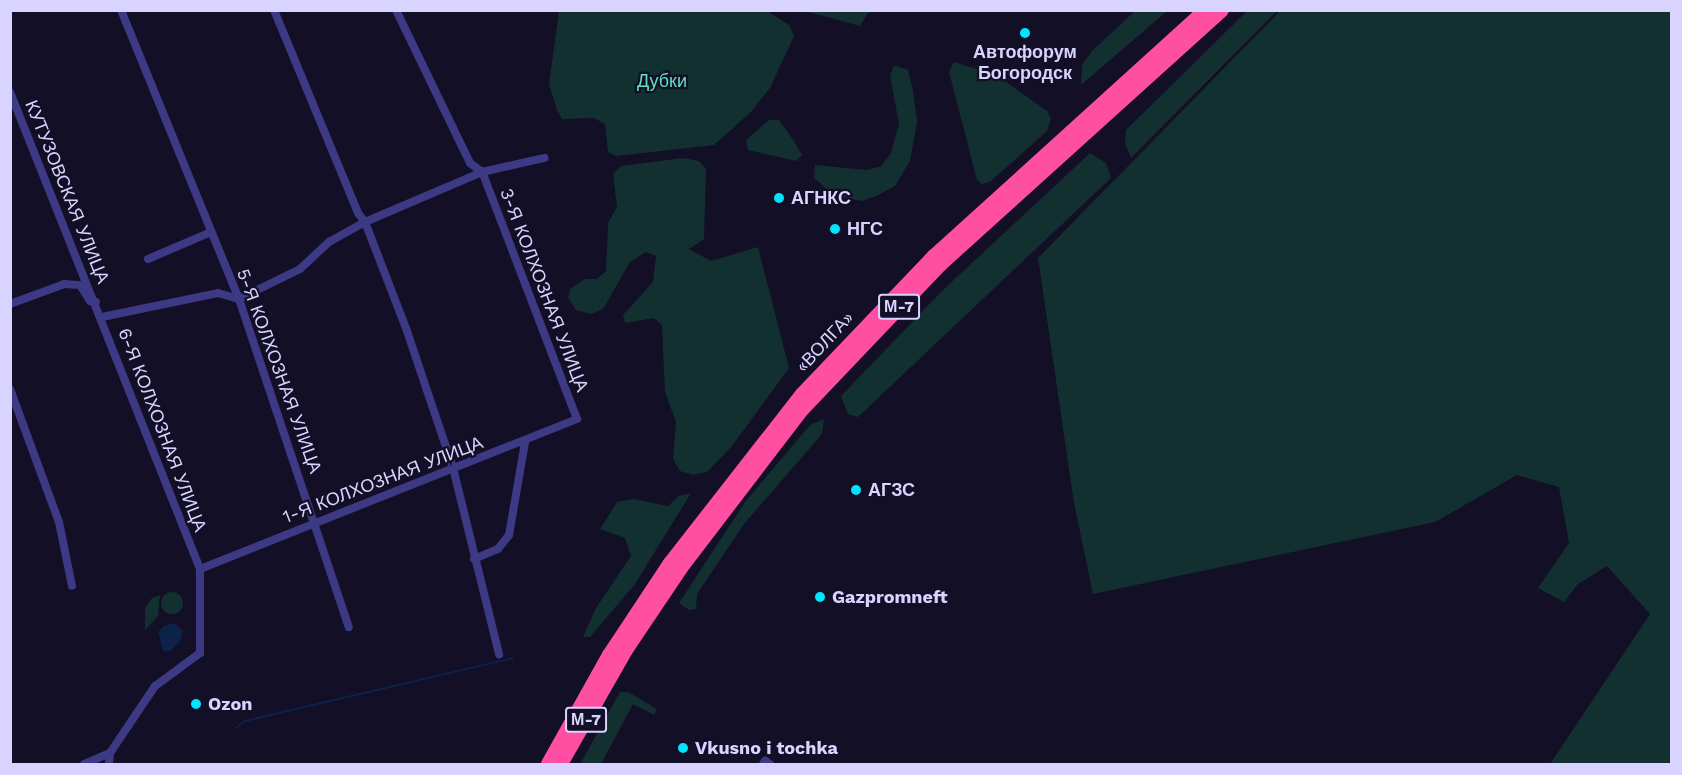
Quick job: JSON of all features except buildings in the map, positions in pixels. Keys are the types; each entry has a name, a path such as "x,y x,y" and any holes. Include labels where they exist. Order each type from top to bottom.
{"highway":[{"name":"«ВОЛГА»","path":"548,765 609,655 670,563 802,394 934,256 1205,10"},
{"name":"«ВОЛГА»","path":"561,765 626,650 714,521 802,410 859,348 948,258 1222,10"}],"street":[{"name":"5-Я КОЛХОЗНАЯ УЛИЦА","path":"120,10 239,299 316,521 349,627"},
{"path":"274,10 358,213 365,222 453,468 499,654"},
{"name":"3-Я КОЛХОЗНАЯ УЛИЦА","path":"396,10 470,163 482,172 577,419"},
{"name":"КУТУЗОВСКАЯ УЛИЦА","path":"10,92 96,302"},
{"path":"102,317 218,293 239,299 300,269 329,242 365,222 482,172 543,158"},
{"path":"148,259 211,232"},
{"path":"10,304 64,284 80,285 90,300 96,302"},
{"name":"6-Я КОЛХОЗНАЯ УЛИЦА","path":"96,302 200,569"},
{"path":"10,389 59,522 72,586"},
{"name":"1-Я КОЛХОЗНАЯ УЛИЦА","path":"200,569 316,521 525,442 577,419"},
{"path":"474,560 498,549 509,535 525,442"},
{"path":"109,765 110,753 155,686 200,653 200,569"},
{"path":"84,765 110,753"},
{"path":"763,765 765,761 770,765"}],"green space":[{"path":"805,10 870,10 860,26 805,11"},
{"path":"1248,10 1277,11 1131,158 1125,144 1126,130"},
{"path":"1281,10 1671,11 1672,759 1668,764 1550,764 1650,614 1607,566 1578,584 1564,602 1538,588 1569,543 1559,487 1517,475 1435,522 1093,594 1074,503 1038,258"},
{"name":"Дубки","path":"559,11 767,11 789,25 794,36 770,88 751,112 714,145 616,156 608,152 605,124 594,118 562,119 557,110 549,84"},
{"path":"1135,11 1167,11 1081,85 1082,65 1092,51"},
{"path":"954,62 996,75 1047,111 1051,119 1047,131 990,182 982,184 977,180 949,72"},
{"path":"894,65 908,70 913,90 917,122 910,161 895,186 876,196 862,201 835,196 814,178 815,165 867,170 881,166 891,153 899,124 890,76"},
{"path":"769,120 779,120 794,141 802,155 796,161 748,150 746,140"},
{"path":"1090,153 1106,163 1111,178 858,417 848,414 841,396 943,290"},
{"path":"683,158 699,161 706,169 704,239 689,249 711,261 758,247 789,368 732,446 707,472 693,475 680,471 673,459 676,422 665,392 662,325 654,318 625,323 623,315 653,282 656,256 646,252 630,262 603,309 591,314 576,310 568,298 570,289 585,279 597,279 606,271 608,223 617,207 613,174 621,166"},
{"path":"824,419 822,434 744,524 697,594 696,609 689,610 679,603 745,502 810,425"},
{"path":"691,493 635,584 590,637 583,637 596,608 631,556 625,538 600,529 617,502 633,499 668,506 679,496"},
{"path":"172,592 180,595 183,603 180,611 172,614 164,611 161,603 164,595"},
{"path":"160,595 158,616 145,630 145,608 152,598"},
{"path":"620,692 628,692 657,709 654,715 633,704 601,764 580,764"}],"water":[{"path":"174,623 183,630 181,640 170,651 163,651 158,632 164,626"}],"waterway":[{"path":"236,728 245,721 513,658"}],"place":[{"name":"Автофорум Богородск","path":"1025,33"},
{"name":"АГНКС","path":"779,198"},
{"name":"НГС","path":"835,229"},
{"name":"АГЗС","path":"856,490"},
{"name":"Gazpromneft","path":"820,597"},
{"name":"Ozon","path":"196,704"},
{"name":"Vkusno i tochka","path":"683,748"}]}
